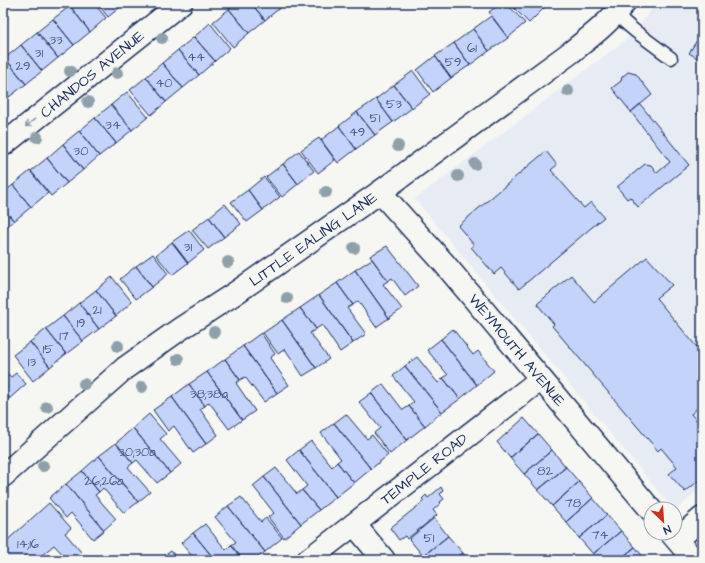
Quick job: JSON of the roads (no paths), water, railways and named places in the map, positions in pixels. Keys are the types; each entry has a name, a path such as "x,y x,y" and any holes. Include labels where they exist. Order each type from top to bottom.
{"street":[{"name":"CHANDOS AVENUE","path":"3,145 181,3"},
{"name":"LITTLE EALING LANE","path":"3,476 125,368 380,192 570,53 598,31 620,9"},
{"name":"WEYMOUTH AVENUE","path":"380,192 443,262 643,501"},
{"name":"TEMPLE ROAD","path":"308,560 541,379"},
{"path":"683,530 702,518"},
{"path":"354,524 384,560"},
{"path":"678,541 694,560"}],"lane":[{"path":"620,9 635,31 671,58"}]}
